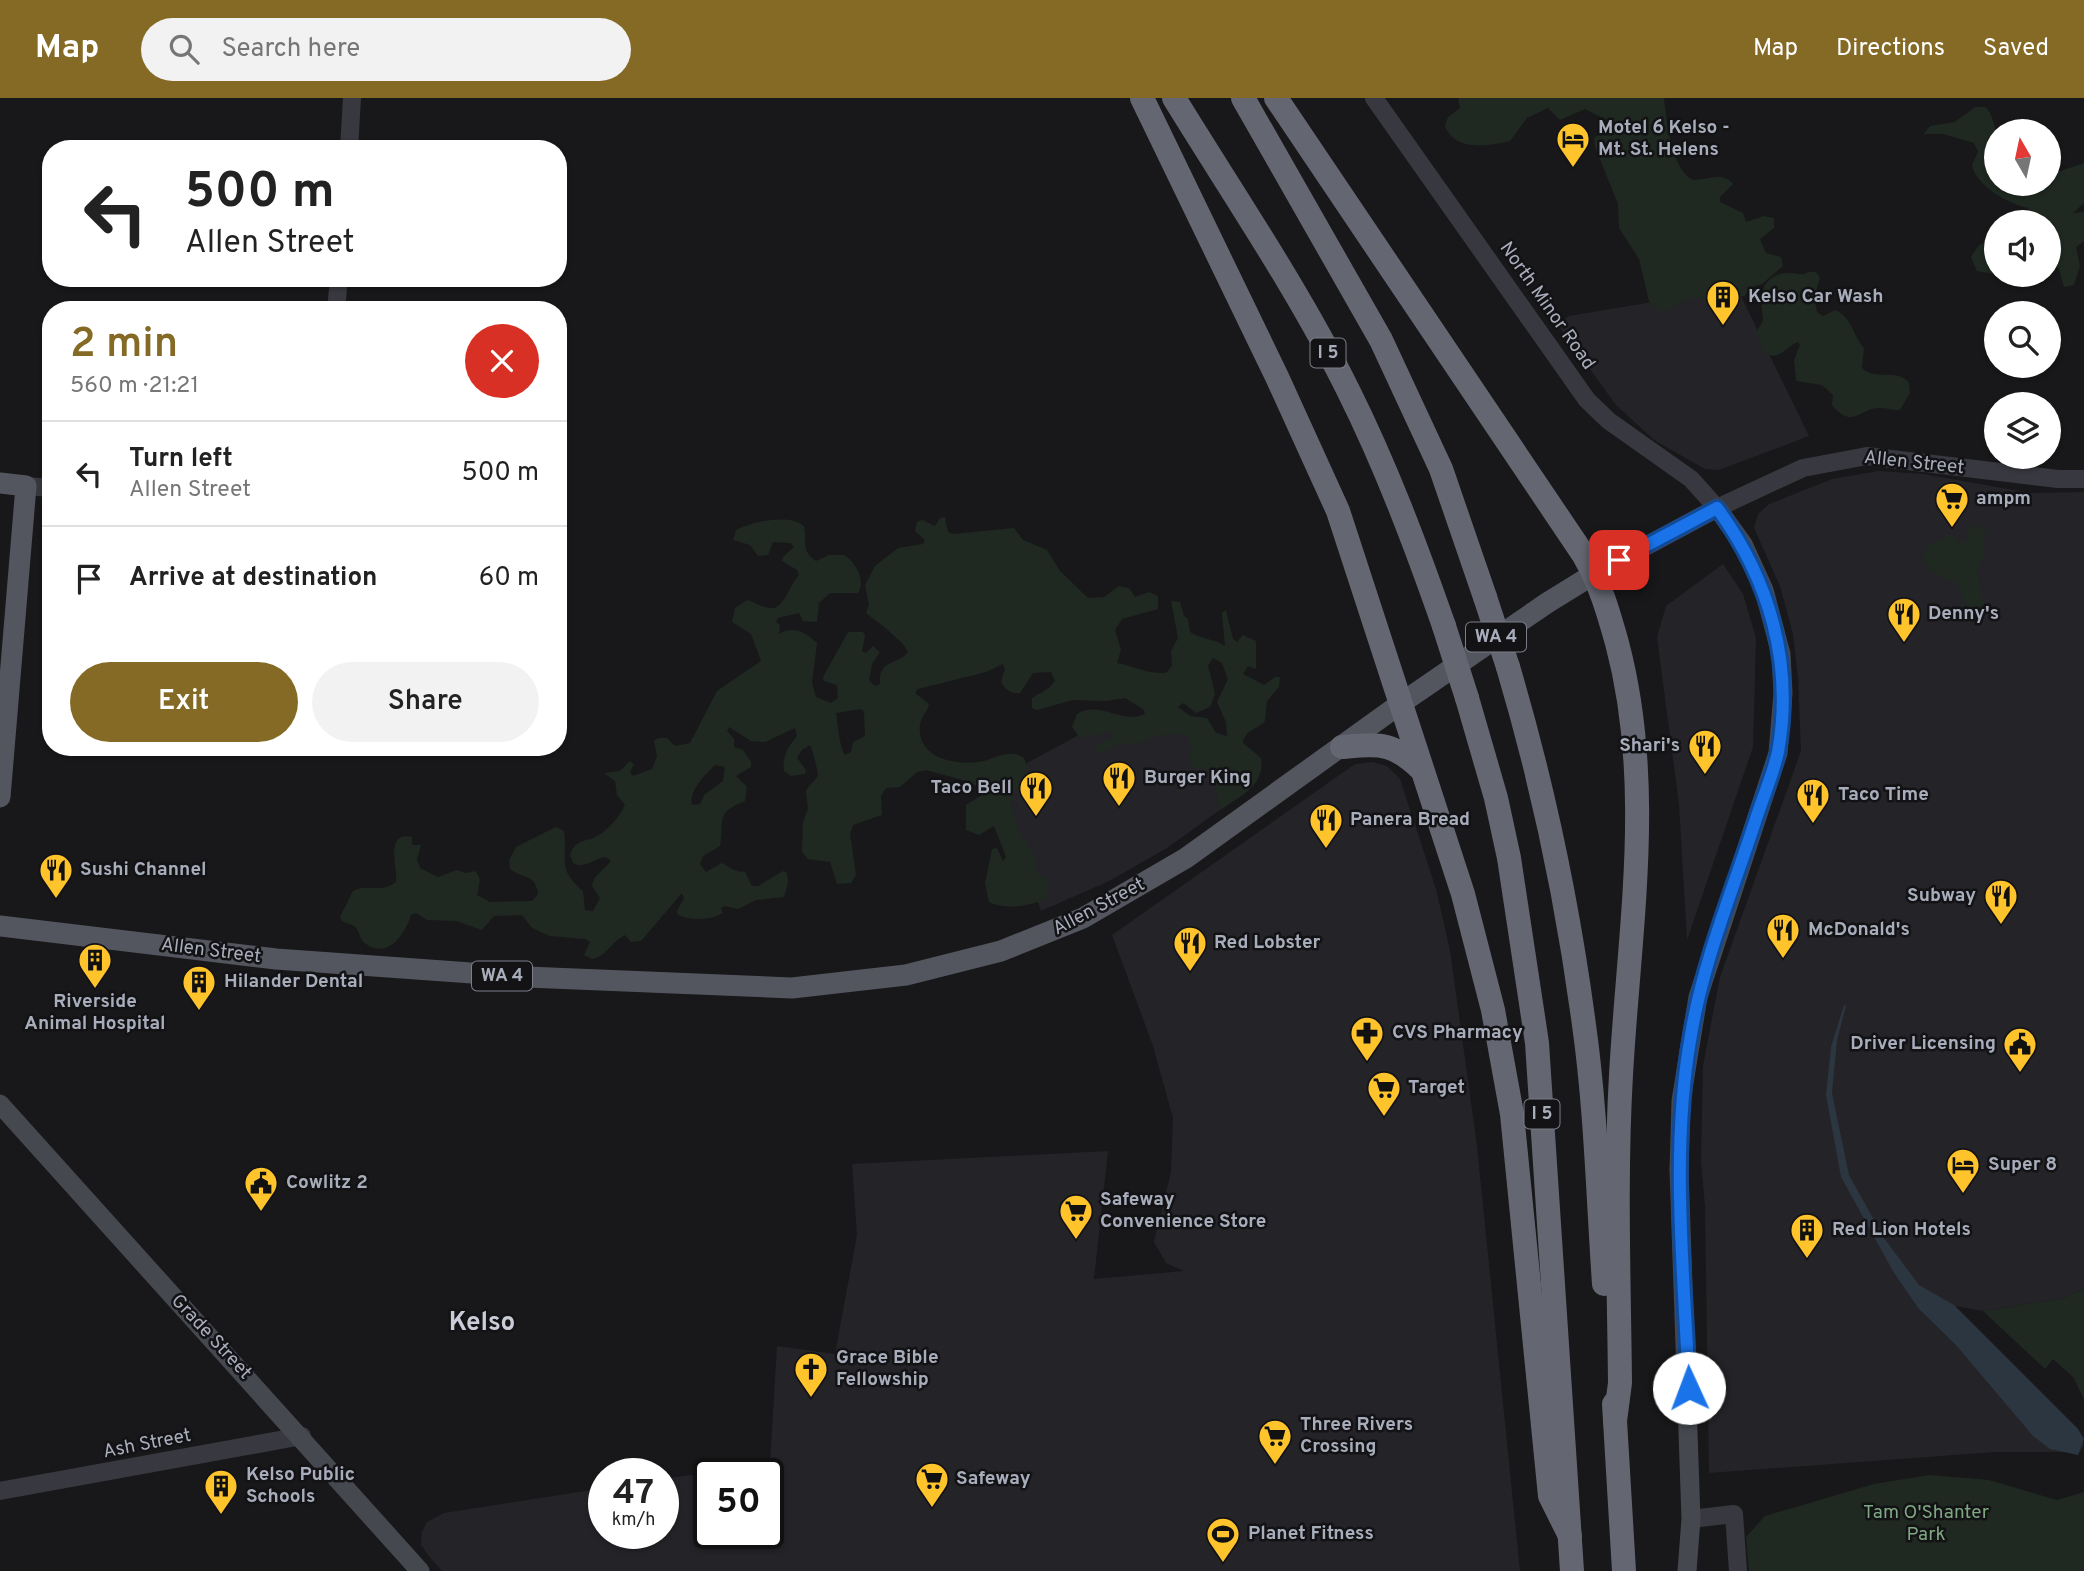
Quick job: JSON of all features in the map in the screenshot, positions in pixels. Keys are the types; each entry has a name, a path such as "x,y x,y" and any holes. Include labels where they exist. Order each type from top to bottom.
{"highway":[{"path":"1142,98 1332,499 1357,564 1477,942 1502,1052 1521,1190 1550,1496 1570,1536"},
{"name":"I 5","path":"1174,98 1318,334 1348,389 1417,548 1467,698 1496,798 1509,858 1537,1044 1572,1571"},
{"path":"1243,98 1381,340 1441,469 1530,740 1558,863 1585,1027 1624,1571"},
{"path":"1276,98 1594,573 1624,670 1639,783 1637,870 1620,1088 1620,1383 1615,1421"},
{"path":"1342,747 1390,746 1403,753 1423,771"}],"main road":[{"path":"0,483 26,486 0,797"},
{"name":"Allen Street","path":"0,926 276,958 527,978 763,988 851,984 963,962 1058,931 1186,858 1400,704 1547,603 1594,573 1717,508"},
{"path":"1687,1571 1691,1519 1679,1170 1681,1101 1698,997 1778,753 1783,693 1781,654 1764,590 1743,544 1717,508"},
{"name":"Grade Street","path":"0,1104 302,1436 420,1571"}],"street":[{"path":"350,140 352,98"},
{"name":"North Minor Road","path":"1374,98 1587,400 1609,421 1691,480 1717,508"},
{"name":"Allen Street","path":"1717,508 1803,468 1867,456 2058,480 2084,479"},
{"path":"26,486 42,487"},
{"name":"Ash Street","path":"0,1491 302,1436"},
{"path":"1691,1519 1734,1514 1738,1571"}],"shaded area":[{"path":"1737,288 1809,436 1719,470 1705,469 1654,440 1616,405 1557,324 1569,316"},
{"path":"1879,471 1923,474 2031,493 2084,492 2084,1288 2064,1298 1983,1311 1955,1306 2078,1429 2084,1445 2078,1455 2072,1452 1995,1452 1709,1473 1705,1207 1701,1161 1703,1066 1720,977 1801,751 1793,634 1780,586 1754,528 1758,514 1769,504 1832,479"},
{"path":"1723,564 1743,594 1756,638 1753,747 1687,940 1679,804 1657,637 1666,606"},
{"path":"1097,725 1204,730 1220,810 1167,848 1109,881 1041,911 994,781"},
{"path":"1372,762 1387,766 1400,779 1436,889 1450,950 1477,1146 1520,1571 442,1571 421,1545 422,1532 427,1522 444,1513 588,1490 588,1549 679,1549 679,1477 693,1475 693,1549 784,1549 784,1458 770,1458 777,1346 835,1354 857,1235 852,1164 1108,1151 1094,1279 1184,1271 1166,1263 1154,1242 1171,1172 1173,1118 1153,1046 1112,935 1355,764"},
{"path":"1844,1005 1846,1006 1837,1040 1832,1093 1849,1175 1884,1238 1919,1285 1954,1305 2078,1429 2084,1439 2078,1455 2050,1449 2033,1436 1956,1345 1919,1309 1894,1273 1841,1177 1826,1095 1831,1047"}],"green space":[{"path":"1458,98 1664,98 1671,144 1686,175 1693,180 1720,177 1729,180 1733,184 1720,197 1720,202 1743,213 1746,222 1764,216 1774,218 1774,228 1760,239 1766,253 1781,257 1783,266 1762,284 1749,288 1745,296 1687,299 1667,311 1658,311 1649,301 1639,259 1619,228 1618,204 1595,147 1594,138 1607,130 1609,121 1585,109 1560,120 1548,108 1527,118 1510,141 1473,145 1456,140 1445,126 1448,117 1460,108"},
{"path":"1975,107 1985,107 1990,113 1992,119 1984,119 1984,185 1972,165 1978,152 1974,143 1943,134 1924,134 1930,126 1955,122"},
{"path":"2084,163 2084,203 2073,213 2084,212 2084,241 2076,247 2080,266 2074,285 2064,287 2061,276 2061,210 2029,210 1999,196 2062,196 2062,171"},
{"path":"1984,243 1984,272 1977,271 1971,257 1979,245"},
{"path":"1816,272 1820,278 1814,297 1817,312 1823,316 1835,310 1845,317 1864,348 1862,368 1873,374 1898,376 1909,383 1910,393 1900,410 1877,408 1855,416 1845,416 1832,405 1833,395 1822,385 1796,381 1794,360 1800,345 1798,342 1777,355 1767,355 1762,351 1756,332 1763,321 1762,298 1766,284 1777,275"},
{"path":"945,517 948,532 953,534 1014,528 1023,540 1047,550 1060,571 1088,598 1104,597 1119,586 1129,588 1135,597 1149,592 1158,596 1158,609 1122,619 1115,630 1121,650 1117,663 1166,673 1172,666 1171,651 1178,638 1171,601 1180,602 1184,616 1188,619 1190,632 1225,646 1222,613 1226,610 1233,639 1237,642 1243,635 1256,641 1256,669 1248,666 1243,674 1264,685 1275,677 1280,677 1279,687 1267,701 1265,721 1244,738 1243,743 1261,758 1259,776 1250,789 1220,810 1211,769 1196,769 1189,764 1191,745 1187,736 1164,734 1134,744 1119,743 1106,752 1098,753 1095,745 1113,737 1113,732 1080,738 1072,727 1077,714 1094,710 1136,717 1145,714 1143,709 1125,698 1106,701 1073,700 1037,710 1032,708 1032,698 1055,681 1051,672 1033,673 1020,693 1014,693 1001,682 1005,669 1003,664 986,672 918,689 915,693 929,704 920,724 920,735 929,751 947,760 968,763 1012,754 1024,758 1030,777 1013,793 1011,803 1019,832 1034,853 1037,872 1049,882 1048,896 1035,903 1011,907 989,902 985,883 992,849 997,848 1003,861 1006,857 994,826 979,835 966,830 966,805 982,795 982,790 970,782 926,770 917,772 900,787 886,788 881,796 882,815 853,825 850,834 856,875 851,883 837,884 830,862 808,859 802,852 803,822 808,809 806,790 818,776 810,745 802,750 797,758 806,770 805,774 791,776 784,771 784,761 788,748 797,736 795,728 765,742 751,741 729,727 727,731 734,739 734,747 743,750 751,762 751,767 736,776 747,787 745,801 725,814 720,846 703,856 700,864 706,872 722,863 744,872 752,886 758,886 783,871 787,873 788,883 784,897 756,900 738,909 725,906 721,908 723,913 719,915 695,919 678,915 677,911 684,898 682,893 641,941 631,942 625,935 602,955 592,959 584,955 590,942 586,939 550,936 532,928 522,915 494,916 482,930 456,921 427,920 416,913 411,915 401,936 382,949 366,944 356,927 342,921 340,917 353,891 390,886 396,882 395,845 403,837 412,837 412,845 421,845 417,859 420,868 438,877 457,870 466,873 476,871 480,880 477,895 490,902 532,901 538,894 534,882 510,869 509,860 516,847 556,827 564,831 566,870 583,891 585,910 593,911 600,898 592,886 593,881 611,860 604,857 585,865 577,865 573,863 570,855 578,843 605,830 625,805 617,795 615,781 604,773 620,771 630,761 634,764 630,772 633,776 652,769 657,756 654,741 658,738 667,738 675,746 690,743 717,691 761,661 751,634 732,622 735,608 747,600 766,607 779,606 799,575 797,570 782,561 794,547 791,543 773,542 768,555 758,556 750,545 733,540 736,530 770,520 797,522 804,526 806,550 816,561 829,555 844,555 856,567 861,583 858,593 830,593 819,603 817,622 803,621 799,613 778,618 776,622 780,625 779,634 789,630 799,631 817,643 812,683 816,697 831,703 838,698 837,685 824,681 823,677 848,632 863,632 865,636 862,651 866,653 873,646 880,652 872,664 869,680 875,686 880,684 882,670 908,652 866,613 869,604 865,585 875,566 898,548 923,544 925,540 915,531 917,522 922,520 935,526 940,518","holes":["1213,658 1222,663 1228,679 1217,702 1226,722 1227,736 1216,733 1207,718 1190,716 1178,707 1183,703 1196,713 1210,707 1215,694 1208,666","861,709 864,712 865,736 853,742 851,752 845,755 836,713","715,765 725,767 723,781 704,795 700,804 692,805 695,788"]},
{"path":"1973,524 1987,529 1983,538 1984,558 1977,570 1983,604 1982,614 1978,616 1969,613 1956,582 1934,574 1922,560 1927,546 1940,541 1947,534 1952,534 1959,542 1968,540 1969,526"},
{"path":"2084,1288 2084,1400 2074,1378 2053,1359 2045,1369 1983,1311 2064,1298"},
{"name":"Tam O'Shanter Park","path":"1929,1475 1989,1480 2057,1500 2084,1492 2084,1571 1749,1571 1746,1537 1765,1516 1874,1484"}],"place":[{"name":"Motel 6 Kelso - Mt. St. Helens","path":"1573,169"},
{"name":"Kelso Car Wash","path":"1723,327"},
{"name":"ampm","path":"1952,529"},
{"name":"Denny's","path":"1904,644"},
{"name":"Shari's","path":"1705,776"},
{"name":"Burger King","path":"1119,808"},
{"name":"Taco Bell","path":"1036,818"},
{"name":"Taco Time","path":"1813,825"},
{"name":"Panera Bread","path":"1326,850"},
{"name":"Sushi Channel","path":"56,900"},
{"name":"Subway","path":"2001,926"},
{"name":"McDonald's","path":"1783,960"},
{"name":"Red Lobster","path":"1190,973"},
{"name":"Riverside Animal Hospital","path":"95,990"},
{"name":"Hilander Dental","path":"199,1012"},
{"name":"CVS Pharmacy","path":"1367,1063"},
{"name":"Driver Licensing","path":"2020,1074"},
{"name":"Target","path":"1384,1118"},
{"name":"Super 8","path":"1963,1195"},
{"name":"Cowlitz 2","path":"261,1213"},
{"name":"Safeway Convenience Store","path":"1076,1241"},
{"name":"Red Lion Hotels","path":"1807,1260"},
{"name":"Grace Bible Fellowship","path":"811,1399"},
{"name":"Three Rivers Crossing","path":"1275,1466"},
{"name":"Safeway","path":"932,1509"},
{"name":"Kelso Public Schools","path":"221,1516"},
{"name":"Planet Fitness","path":"1223,1564"}],"district":[{"name":"Kelso","path":"482,1323"}],"route":[{"path":"1619,560 1717,508 1743,544 1755,568 1774,623 1781,654 1783,693 1778,753 1698,997 1681,1101 1679,1170 1689,1388"}]}
